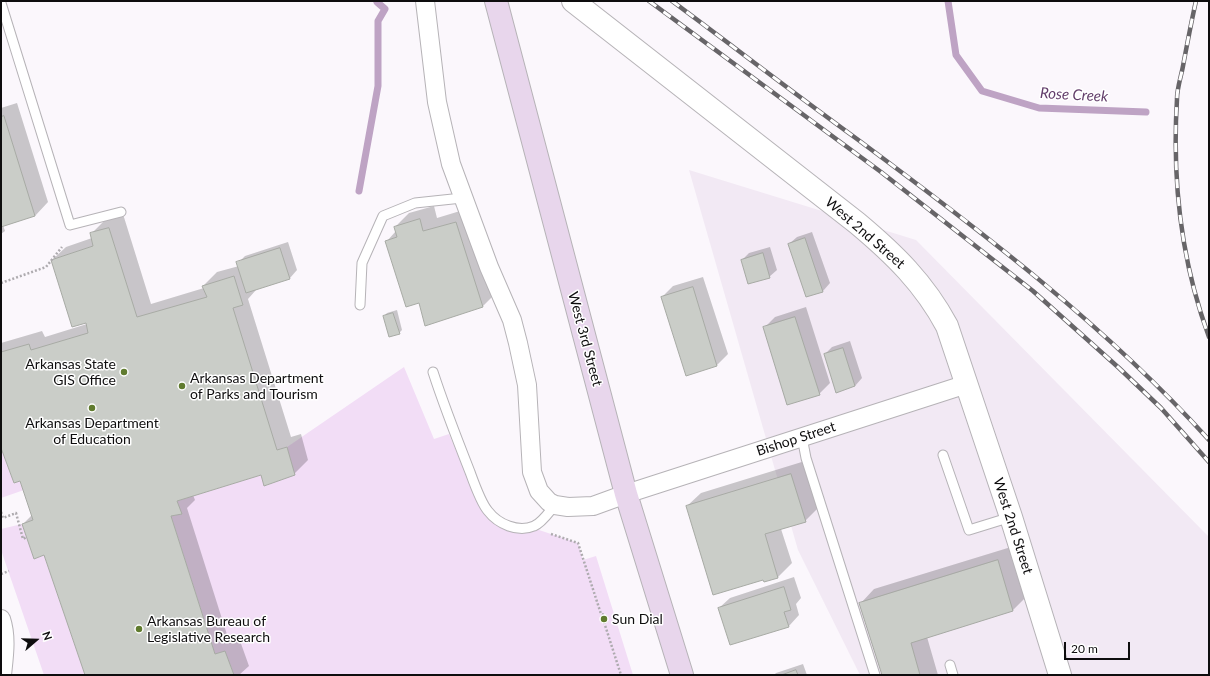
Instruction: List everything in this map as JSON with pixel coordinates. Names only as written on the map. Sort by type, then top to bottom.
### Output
[{"type":"main road","name":"West 3rd Street","points":[[496,1],[626,494],[682,675]]},
{"type":"street","points":[[425,1],[437,102],[450,164],[489,267],[512,320],[527,385],[532,472],[539,490],[549,502],[555,505]]},
{"type":"street","name":"West 2nd Street","points":[[573,1],[857,223],[887,248],[924,288],[947,326],[1011,517],[1060,675]]},
{"type":"street","name":"Bishop Street","points":[[555,505],[568,507],[593,506],[967,384]]},
{"type":"street","points":[[1,618],[5,650],[2,675]]},
{"type":"lane","points":[[1,3],[70,225],[121,212]]},
{"type":"lane","points":[[360,305],[362,263],[383,216],[415,203],[462,198]]},
{"type":"lane","points":[[432,372],[445,411],[477,489],[488,511],[504,524],[518,529],[534,526],[543,520],[555,505]]},
{"type":"lane","points":[[802,437],[806,458],[875,675]]},
{"type":"lane","points":[[943,455],[969,530],[1011,517]]},
{"type":"lane","points":[[950,665],[953,675]]},
{"type":"path","points":[[1,283],[46,267],[62,247]]},
{"type":"path","points":[[1,512],[3,518],[16,513],[23,539],[27,537]]},
{"type":"path","points":[[530,527],[578,543],[601,614],[605,615],[607,619],[604,622],[621,675]]},
{"type":"path","points":[[1,574],[9,571]]},
{"type":"shaded area","points":[[689,170],[916,240],[1209,537],[1209,675],[860,675],[798,550]]},
{"type":"shaded area","points":[[404,367],[434,439],[449,434],[467,477],[477,489],[488,511],[504,524],[530,527],[578,543],[583,560],[596,556],[633,675],[234,675],[225,652],[215,654],[171,516],[181,514],[177,501],[261,475],[265,486],[294,475],[287,447]]},
{"type":"shaded area","points":[[1,448],[14,483],[20,481],[24,490],[1,498]]},
{"type":"shaded area","points":[[22,524],[34,559],[44,555],[85,675],[44,675],[1,550],[1,529]]},
{"type":"building","points":[[4,116],[35,216],[1,227],[1,117]]},
{"type":"building","points":[[420,219],[423,231],[456,222],[483,307],[425,326],[419,303],[406,307],[385,241],[397,237],[394,227]]},
{"type":"building","points":[[109,228],[137,317],[207,297],[202,286],[234,276],[243,305],[233,308],[277,450],[287,447],[295,475],[264,486],[261,475],[177,501],[182,514],[171,516],[215,654],[225,651],[234,675],[85,675],[44,555],[34,559],[22,524],[33,520],[20,481],[14,483],[1,448],[1,352],[29,344],[31,350],[88,333],[86,323],[72,327],[51,260],[93,246],[90,233]]},
{"type":"building","points":[[805,238],[823,292],[806,297],[788,244]]},
{"type":"building","points":[[280,248],[290,279],[246,293],[236,262]]},
{"type":"building","points":[[763,253],[770,278],[748,284],[741,260]]},
{"type":"building","points":[[693,287],[717,366],[686,376],[661,297]]},
{"type":"building","points":[[393,313],[400,334],[389,337],[383,316]]},
{"type":"building","points":[[795,317],[820,395],[787,405],[763,327]]},
{"type":"building","points":[[843,348],[855,386],[836,393],[824,354]]},
{"type":"building","points":[[791,474],[806,522],[765,534],[778,578],[764,582],[763,580],[713,595],[686,506]]},
{"type":"building","points":[[998,560],[1013,611],[911,643],[920,675],[882,675],[859,603]]},
{"type":"building","points":[[784,587],[791,610],[784,612],[789,627],[730,645],[718,608]]},
{"type":"building","points":[[796,670],[798,675],[782,675]]},
{"type":"waterway","name":"Rose Creek","points":[[948,1],[956,55],[982,91],[1039,108],[1146,112]]},
{"type":"waterway","points":[[359,191],[378,86],[378,21],[385,9],[377,2]]},
{"type":"railway","points":[[649,1],[881,172],[1033,291],[1161,408],[1209,462]]},
{"type":"railway","points":[[672,1],[995,244],[1085,318],[1128,357],[1209,440]]},
{"type":"railway","points":[[1196,1],[1178,91],[1176,160],[1185,250],[1191,279],[1209,337]]},
{"type":"place","name":"Arkansas State GIS Office","points":[[124,372]]},
{"type":"place","name":"Arkansas Department of Parks and Tourism","points":[[182,386]]},
{"type":"place","name":"Arkansas Department of Education","points":[[92,408]]},
{"type":"place","name":"Sun Dial","points":[[604,619]]},
{"type":"place","name":"Arkansas Bureau of Legislative Research","points":[[139,629]]}]
